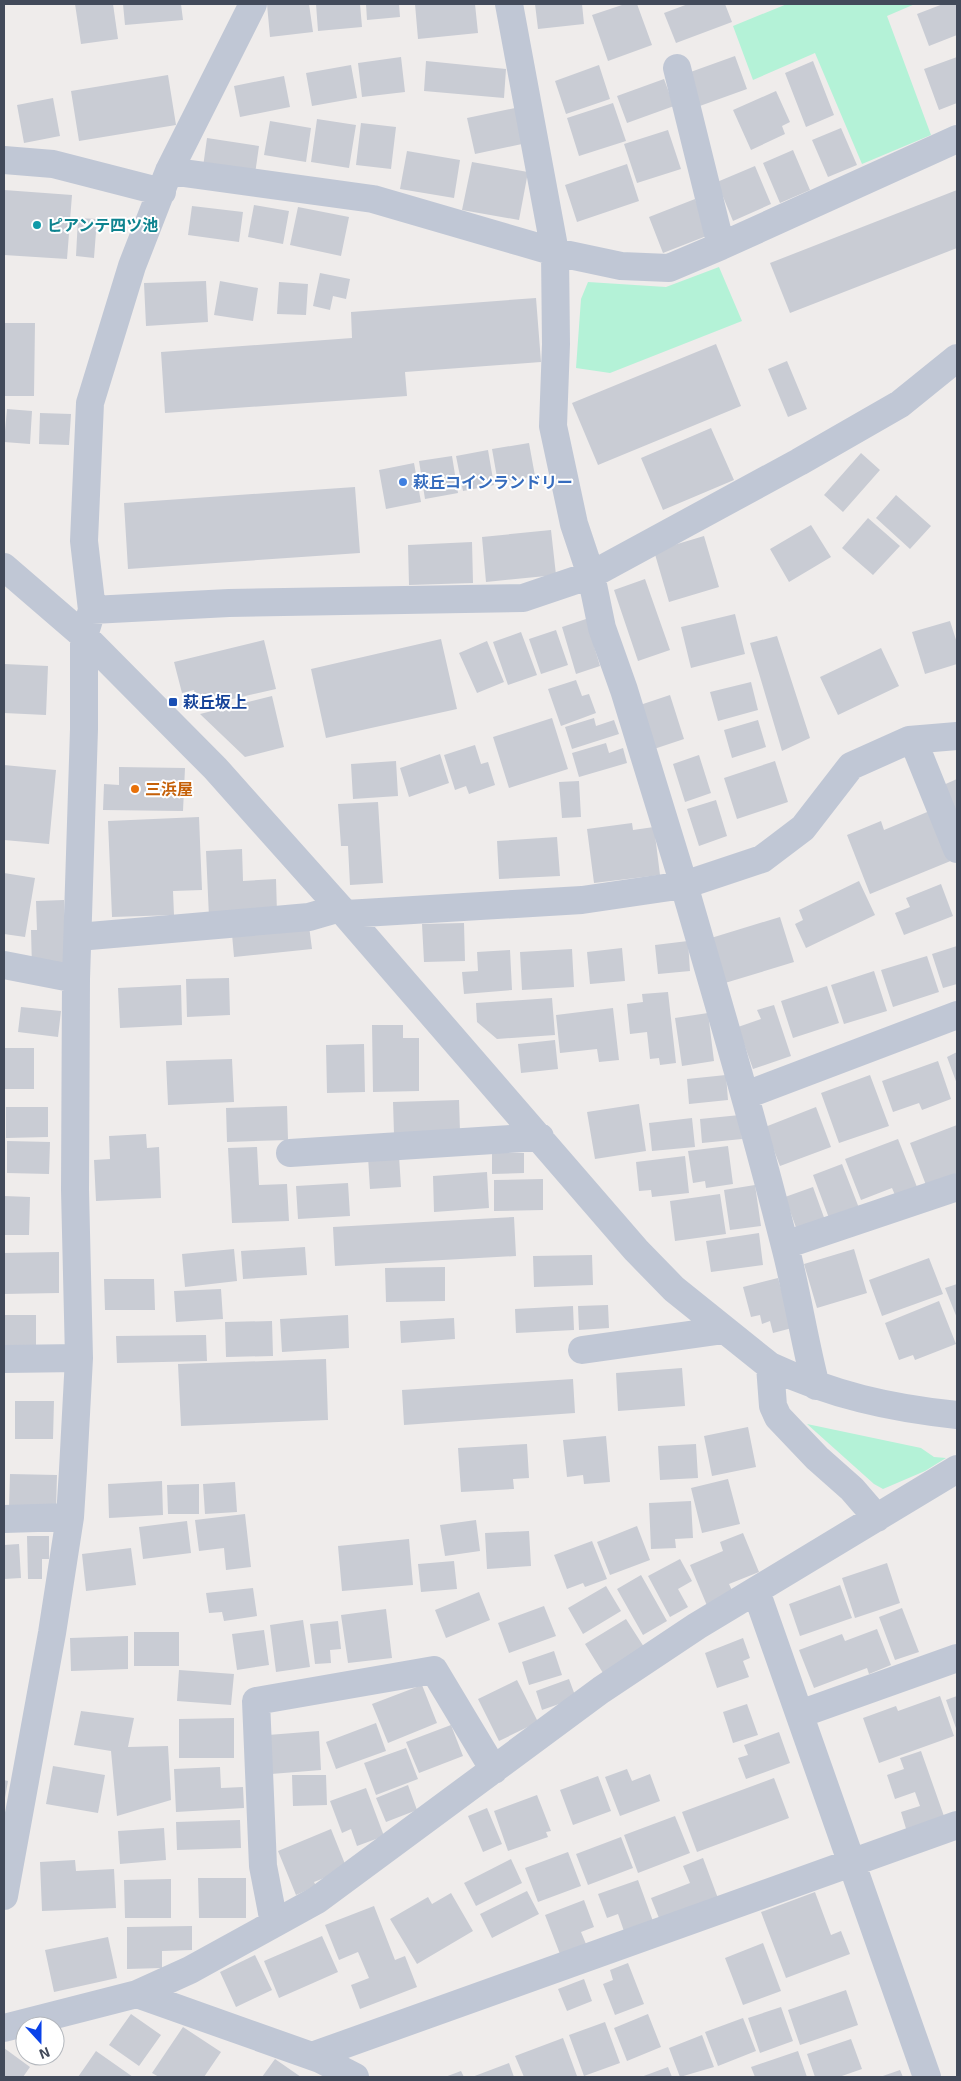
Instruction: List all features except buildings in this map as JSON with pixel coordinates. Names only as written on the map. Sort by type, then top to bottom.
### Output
[{"type":"street","points":[[4,1896],[52,1633],[70,1517],[79,1358],[75,1190],[76,980],[84,729],[84,636],[92,610],[84,541],[90,402],[132,266],[165,182],[253,4]]},
{"type":"street","points":[[509,4],[555,252],[556,344],[553,426],[574,524],[591,574],[602,628],[624,690],[746,1095],[785,1245],[816,1386]]},
{"type":"street","points":[[677,68],[721,246]]},
{"type":"street","points":[[4,160],[53,164],[165,182],[372,199],[555,252],[621,266],[669,268],[957,139]]},
{"type":"street","points":[[92,610],[229,603],[523,598],[591,574],[900,404],[957,358]]},
{"type":"street","points":[[4,567],[15,587],[84,636],[215,768],[343,911],[636,1250],[674,1289],[770,1366],[816,1386],[900,1409],[957,1415]]},
{"type":"street","points":[[78,937],[309,917],[343,911],[582,900],[684,885],[762,859],[804,828],[851,766],[913,740],[957,736]]},
{"type":"street","points":[[913,740],[957,850]]},
{"type":"street","points":[[4,965],[76,980]]},
{"type":"street","points":[[746,1095],[957,1015]]},
{"type":"street","points":[[290,1153],[540,1137]]},
{"type":"street","points":[[785,1245],[957,1187]]},
{"type":"street","points":[[582,1350],[724,1330]]},
{"type":"street","points":[[4,1359],[79,1358]]},
{"type":"street","points":[[770,1366],[773,1406],[778,1417],[817,1458],[852,1489],[877,1518]]},
{"type":"street","points":[[4,2028],[137,1994],[190,1970],[316,1900],[601,1690],[697,1626],[957,1469]]},
{"type":"street","points":[[4,1519],[70,1517]]},
{"type":"street","points":[[756,1591],[927,2077]]},
{"type":"street","points":[[800,1714],[957,1658]]},
{"type":"street","points":[[274,1923],[263,1866],[256,1702],[434,1670],[494,1770]]},
{"type":"street","points":[[312,2056],[852,1861],[957,1825]]},
{"type":"street","points":[[137,1994],[312,2056],[355,2077]]},
{"type":"green space","points":[[787,4],[915,4],[887,16],[931,135],[862,164],[815,53],[753,80],[733,26]]},
{"type":"green space","points":[[719,267],[742,321],[610,373],[576,368],[581,299],[588,282],[666,287]]},
{"type":"green space","points":[[807,1424],[921,1448],[934,1457],[946,1458],[925,1471],[883,1489],[874,1484]]},
{"type":"place","name":"ピアンテ四ツ池","points":[[37,225]]},
{"type":"place","name":"萩丘コインランドリー","points":[[403,482]]},
{"type":"place","name":"萩丘坂上","points":[[173,702]]},
{"type":"place","name":"三浜屋","points":[[135,789]]}]
